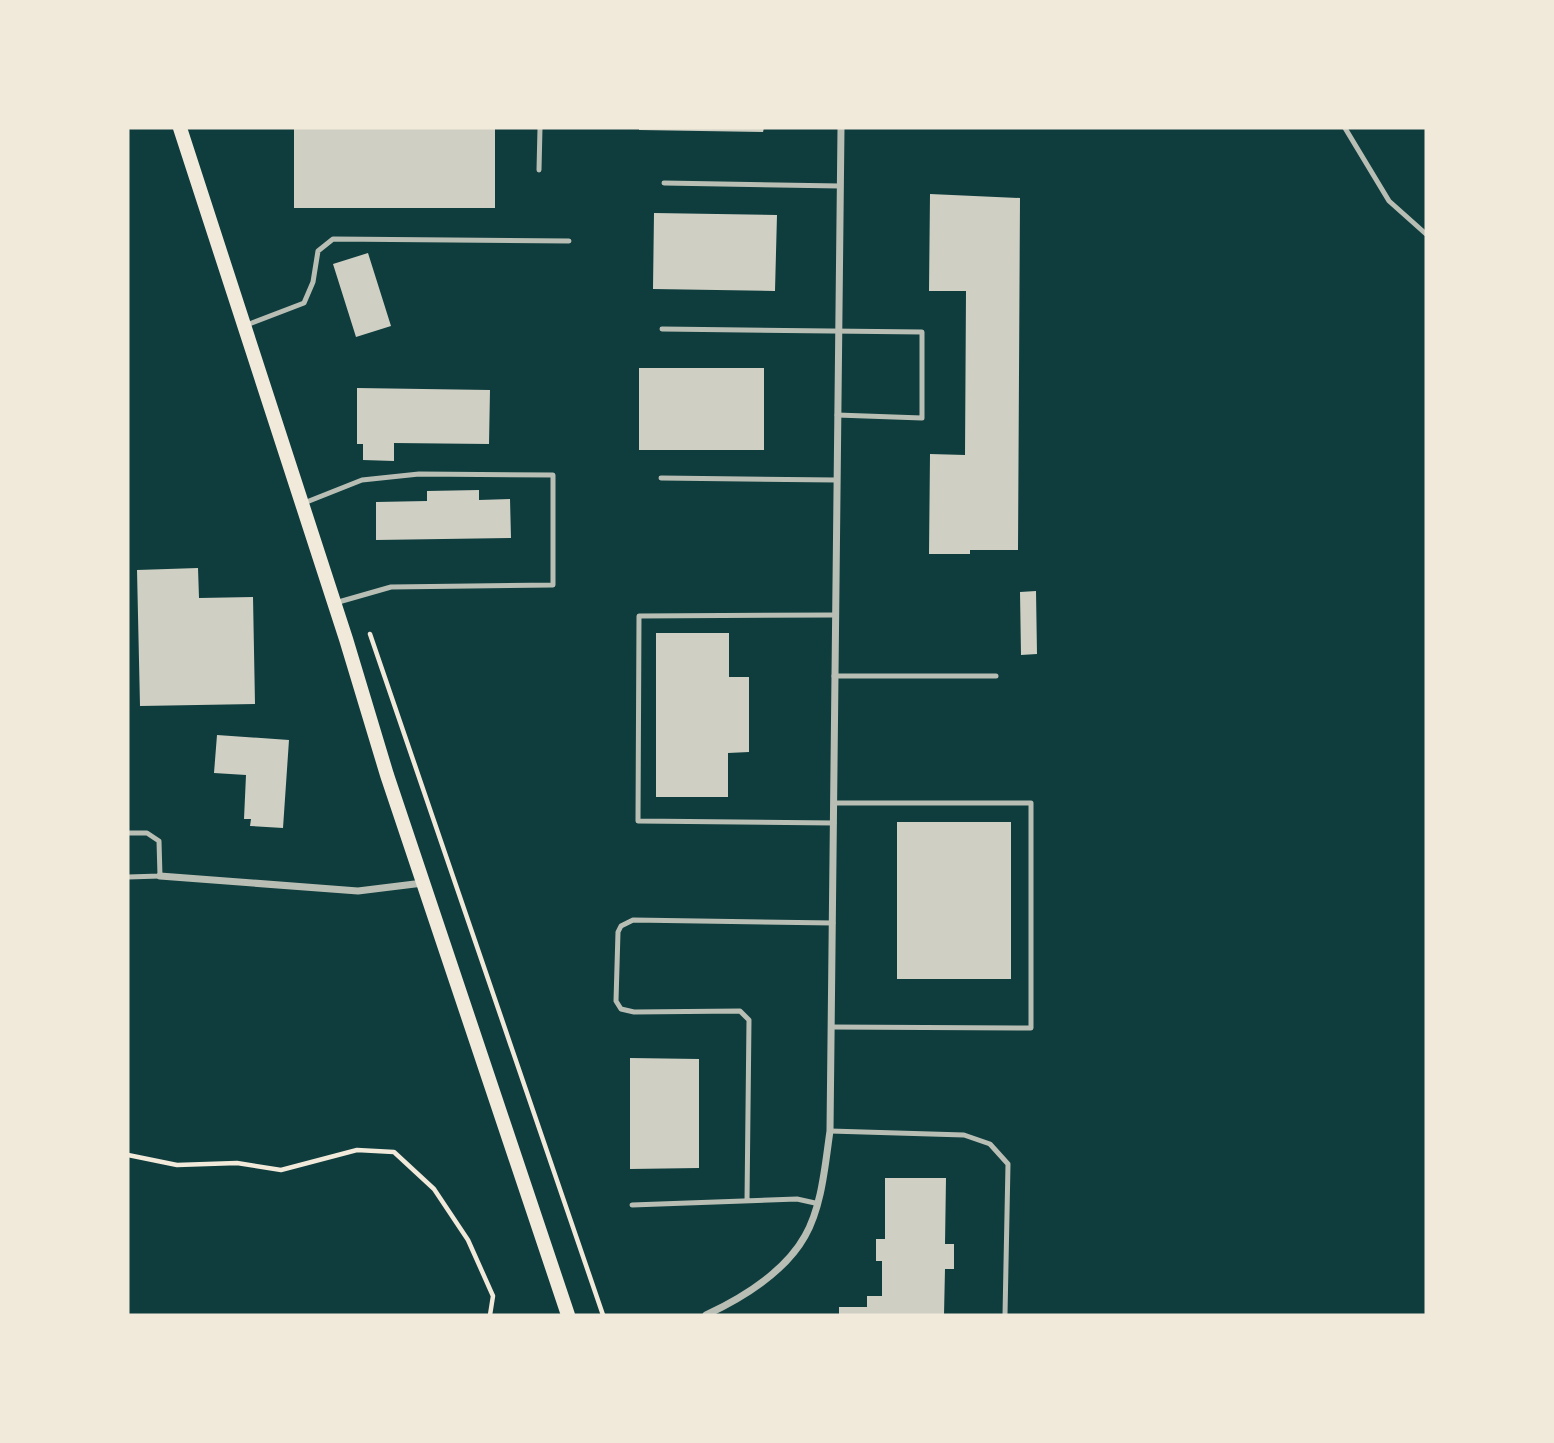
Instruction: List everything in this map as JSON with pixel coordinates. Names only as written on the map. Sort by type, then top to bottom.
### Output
[{"type":"main road","points":[[180,128],[424,883],[568,1315]]},
{"type":"street","points":[[706,1315],[736,1299],[771,1274],[806,1235],[824,1175],[830,1131],[841,128]]},
{"type":"street","points":[[160,876],[358,891],[424,883]]},
{"type":"lane","points":[[540,128],[540,170]]},
{"type":"lane","points":[[1345,128],[1389,201],[1426,234]]},
{"type":"lane","points":[[664,183],[840,186]]},
{"type":"lane","points":[[244,326],[303,303],[313,282],[318,251],[333,239],[569,241]]},
{"type":"lane","points":[[662,329],[922,332],[922,418],[837,415]]},
{"type":"lane","points":[[302,504],[362,480],[419,474],[553,475],[554,585],[391,586],[335,603]]},
{"type":"lane","points":[[661,478],[836,480]]},
{"type":"lane","points":[[834,823],[638,821],[639,616],[835,615]]},
{"type":"lane","points":[[834,676],[996,676]]},
{"type":"lane","points":[[831,1027],[1031,1028],[1031,803],[834,803]]},
{"type":"lane","points":[[128,833],[147,833],[159,841],[160,876],[128,877]]},
{"type":"lane","points":[[747,1201],[749,1020],[740,1012],[634,1012],[621,1009],[616,1001],[618,932],[621,926],[633,920],[833,923]]},
{"type":"lane","points":[[830,1131],[964,1135],[990,1144],[1008,1164],[1005,1315]]},
{"type":"lane","points":[[632,1205],[797,1199],[815,1203]]},
{"type":"path","points":[[368,628],[603,1315]]},
{"type":"path","points":[[128,1155],[177,1166],[237,1163],[281,1170],[357,1150],[394,1152],[434,1189],[468,1240],[494,1296],[490,1315]]},
{"type":"building","points":[[294,128],[495,128],[495,208],[294,208]]},
{"type":"building","points":[[639,128],[764,128],[763,132]]},
{"type":"building","points":[[930,194],[1020,198],[1018,550],[970,550],[970,554],[929,554],[930,454],[965,455],[966,291],[929,291]]},
{"type":"building","points":[[654,213],[777,215],[775,291],[653,289]]},
{"type":"building","points":[[368,253],[391,326],[356,337],[333,264]]},
{"type":"building","points":[[639,368],[764,368],[764,450],[639,450]]},
{"type":"building","points":[[357,388],[490,390],[489,444],[394,443],[394,461],[363,460],[363,444],[357,444]]},
{"type":"building","points":[[479,490],[479,500],[510,499],[511,538],[376,540],[376,502],[427,501],[427,491]]},
{"type":"building","points":[[198,568],[199,598],[253,597],[255,704],[140,706],[137,570]]},
{"type":"building","points":[[1036,591],[1037,654],[1021,655],[1020,592]]},
{"type":"building","points":[[656,633],[729,633],[729,677],[749,677],[749,752],[728,753],[728,797],[656,797]]},
{"type":"building","points":[[217,735],[289,740],[283,828],[250,826],[251,819],[244,819],[246,775],[214,773]]},
{"type":"building","points":[[897,822],[1011,822],[1011,979],[897,979]]},
{"type":"building","points":[[630,1058],[699,1059],[699,1168],[630,1169]]},
{"type":"building","points":[[885,1178],[946,1178],[945,1244],[954,1244],[954,1269],[945,1269],[944,1315],[839,1315],[839,1307],[867,1307],[867,1296],[882,1296],[882,1261],[876,1261],[876,1239],[885,1239]]}]
